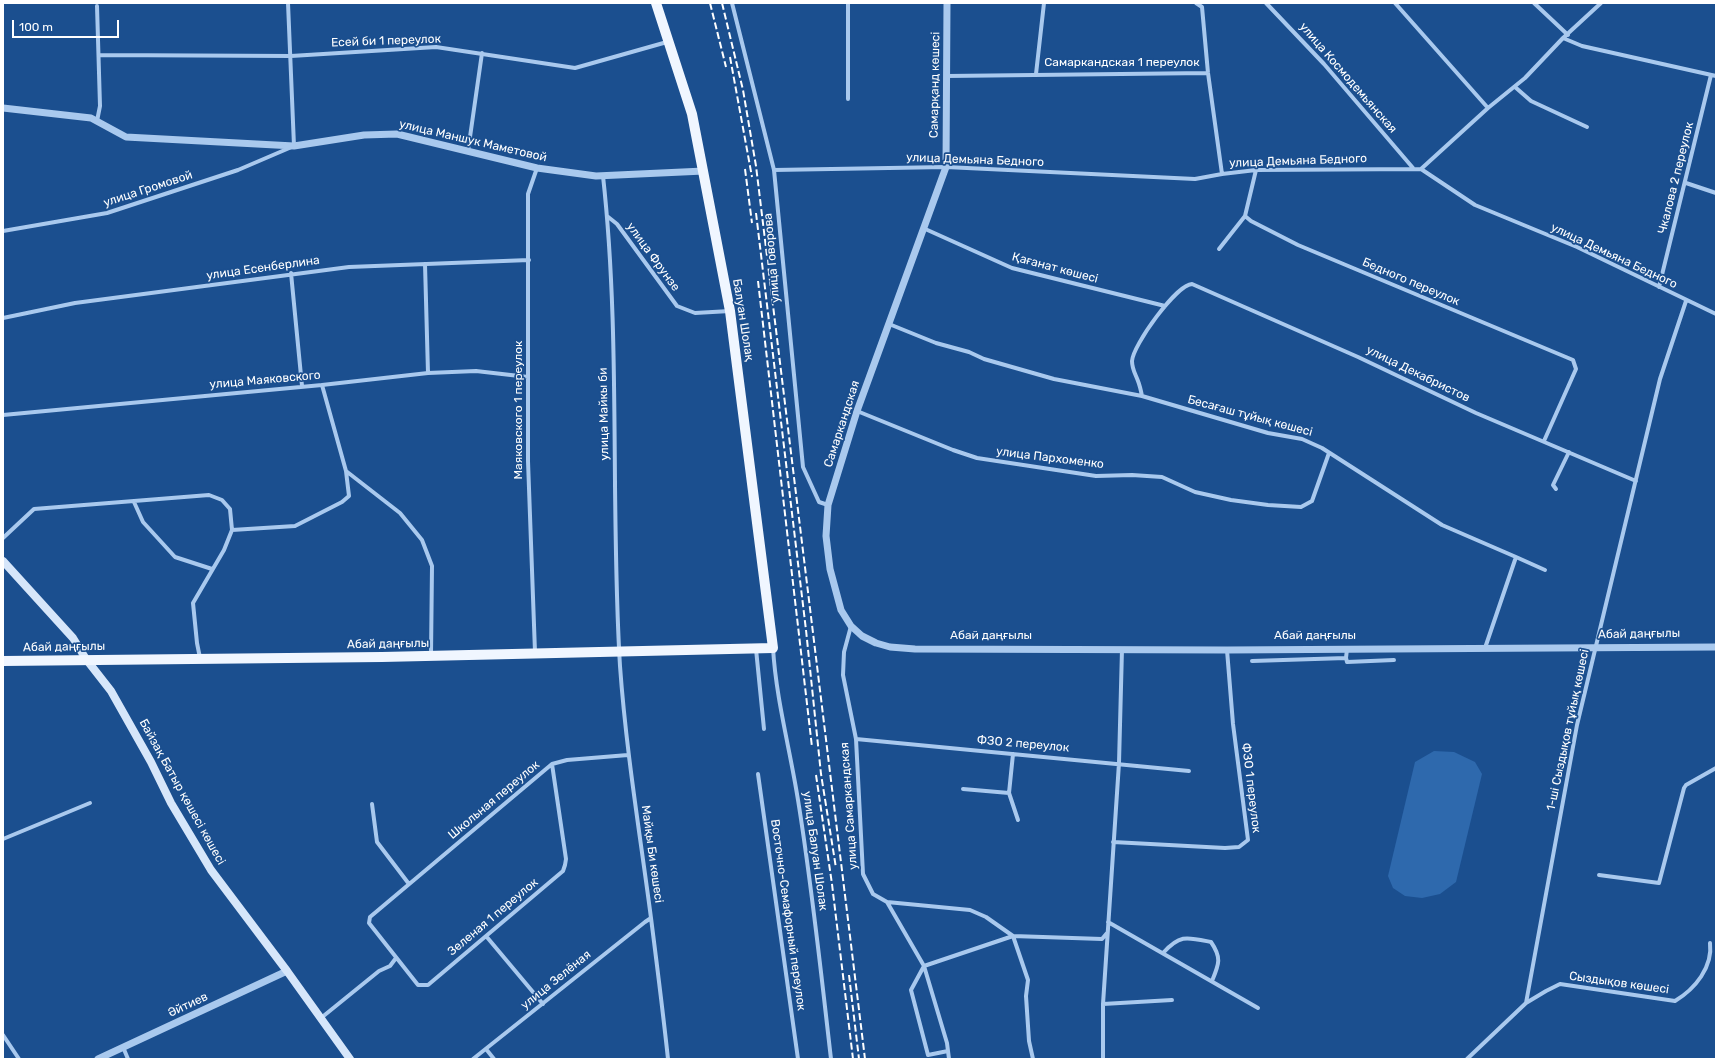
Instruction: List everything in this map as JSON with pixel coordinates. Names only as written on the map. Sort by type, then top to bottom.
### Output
[{"type":"main road","name":"Балуан Шолақ","points":[[656,3],[692,114],[730,311],[773,648]]},
{"type":"main road","name":"Байзақ Батыр қөшесі көшесі","points":[[3,561],[73,638],[86,659],[111,691],[211,870],[288,971],[350,1059]]},
{"type":"main road","name":"Абай даңғылы","points":[[3,661],[430,656],[773,648]]},
{"type":"street","points":[[288,3],[294,146]]},
{"type":"street","name":"улица Говорова","points":[[732,3],[774,170],[804,467],[819,502],[828,505]]},
{"type":"street","points":[[848,3],[848,99]]},
{"type":"street","name":"Самарқанд көшесі","points":[[946,167],[947,3]]},
{"type":"street","name":"Самаркандская 1 переулок","points":[[1036,74],[1044,3]]},
{"type":"street","name":"Самаркандская 1 переулок","points":[[1196,3],[1202,7],[1208,73],[1222,174]]},
{"type":"street","name":"улица Космодемьянская","points":[[1266,3],[1324,64],[1413,168]]},
{"type":"street","points":[[1395,3],[1488,108]]},
{"type":"street","points":[[1534,3],[1568,35]]},
{"type":"street","points":[[1421,169],[1488,108],[1525,78],[1563,38],[1601,3]]},
{"type":"street","points":[[96,122],[100,106],[97,6]]},
{"type":"street","points":[[1563,38],[1582,46],[1714,75]]},
{"type":"street","name":"Есей би 1 переулок","points":[[99,55],[291,56],[436,47],[575,68],[669,41]]},
{"type":"street","points":[[468,152],[482,53]]},
{"type":"street","name":"Самаркандская 1 переулок","points":[[947,76],[1208,73]]},
{"type":"street","name":"Чкалова 2 переулок","points":[[1659,287],[1714,75]]},
{"type":"street","points":[[1515,87],[1531,101],[1587,127]]},
{"type":"street","name":"улица Маншук Маметовой","points":[[3,108],[90,118],[126,137],[294,146],[364,135],[397,134],[537,168],[596,176],[704,171]]},
{"type":"street","name":"улица Громовой","points":[[3,231],[107,213],[238,170],[294,146]]},
{"type":"street","name":"улица Демьяна Бедного","points":[[774,170],[946,167],[1195,179],[1256,170],[1421,169],[1475,205],[1576,247],[1686,301],[1716,314]]},
{"type":"street","name":"Самаркандская","points":[[915,649],[890,647],[876,643],[862,636],[851,626],[842,610],[830,569],[826,536],[828,505],[857,411],[946,167]]},
{"type":"street","name":"Маяковского 1 переулок","points":[[535,653],[528,461],[528,194],[537,168]]},
{"type":"street","points":[[1219,249],[1246,216],[1256,170]]},
{"type":"street","name":"улица Майкы би","points":[[603,176],[607,216],[614,396],[620,652]]},
{"type":"street","points":[[1686,183],[1716,193]]},
{"type":"street","name":"улица Фрунзе","points":[[607,216],[617,224],[677,306],[695,313],[730,311]]},
{"type":"street","name":"Бедного переулок","points":[[1246,216],[1251,221],[1298,245],[1573,360],[1576,369],[1544,441]]},
{"type":"street","name":"Қағанат көшесі","points":[[923,228],[1012,268],[1165,306]]},
{"type":"street","name":"улица Есенберлина","points":[[3,318],[75,303],[291,273],[349,267],[529,260]]},
{"type":"street","points":[[425,264],[428,373]]},
{"type":"street","points":[[291,273],[302,386]]},
{"type":"street","name":"улица Декабристов","points":[[1165,306],[1184,287],[1192,284],[1358,357],[1476,413],[1636,481]]},
{"type":"street","name":"1-ші Сыздықов тұйық көшесі","points":[[1526,1003],[1577,725],[1660,380],[1686,301]]},
{"type":"street","points":[[1142,396],[1139,382],[1132,370],[1132,359],[1137,345],[1145,332],[1165,306]]},
{"type":"street","name":"Бесағаш тұйық көшесі","points":[[889,324],[936,343],[969,352],[984,359],[1054,379],[1142,396],[1268,433],[1302,439],[1329,453],[1442,525],[1545,570]]},
{"type":"street","name":"улица Маяковского","points":[[3,415],[322,385],[428,373],[476,371],[528,377]]},
{"type":"street","points":[[232,530],[295,526],[342,502],[349,496],[346,471],[322,385]]},
{"type":"street","name":"улица Пархоменко","points":[[857,411],[953,450],[977,458],[1096,476],[1132,475],[1162,477],[1195,492],[1231,500],[1268,505],[1301,507],[1312,501],[1329,453]]},
{"type":"street","points":[[1556,488],[1553,484],[1569,452]]},
{"type":"street","points":[[346,471],[400,513],[422,540],[432,566],[430,656]]},
{"type":"street","points":[[3,538],[34,509],[209,495],[222,500],[230,509],[232,530],[224,550],[193,603],[197,644],[200,658]]},
{"type":"street","points":[[134,502],[143,522],[175,557],[212,569]]},
{"type":"street","points":[[1485,648],[1516,557]]},
{"type":"street","name":"улица Самаркандская","points":[[851,626],[844,652],[843,675],[856,739],[863,874],[873,894],[887,902],[924,966],[947,1043],[949,1059]]},
{"type":"street","name":"Абай даңғылы","points":[[915,649],[1227,650],[1716,647]]},
{"type":"street","name":"улица Балуан Шолак","points":[[773,648],[774,675],[798,796],[808,862],[831,1059]]},
{"type":"street","points":[[756,649],[764,729]]},
{"type":"street","points":[[1103,1059],[1103,1004],[1119,763],[1122,649]]},
{"type":"street","points":[[1347,649],[1347,662],[1394,660]]},
{"type":"street","name":"ФЗО 1 переулок","points":[[1113,842],[1225,848],[1239,847],[1248,840],[1233,724],[1227,650]]},
{"type":"street","name":"Майқы Би көшесі","points":[[620,652],[628,755],[651,918],[668,1059]]},
{"type":"street","points":[[1252,661],[1346,658]]},
{"type":"street","name":"ФЗО 2 переулок","points":[[856,739],[1119,763],[1189,771]]},
{"type":"street","points":[[1013,754],[1008,793],[1018,820]]},
{"type":"street","name":"Школьная переулок","points":[[370,917],[552,764],[566,760],[628,755]]},
{"type":"street","name":"Зеленая 1 переулок","points":[[370,917],[369,923],[418,985],[425,986],[486,936],[562,871],[565,866],[552,764]]},
{"type":"street","points":[[1599,875],[1659,883],[1684,788],[1686,785],[1716,768]]},
{"type":"street","name":"Восточно-Семафорный переулок","points":[[758,774],[798,1059]]},
{"type":"street","points":[[963,789],[1008,793]]},
{"type":"street","points":[[3,839],[90,803]]},
{"type":"street","points":[[372,804],[377,842],[409,884]]},
{"type":"street","points":[[887,902],[970,910],[986,917],[1013,936],[1028,980],[1026,996],[1029,1040],[1033,1059]]},
{"type":"street","name":"улица Зелёная","points":[[473,1059],[651,918]]},
{"type":"street","points":[[1108,922],[1258,1008]]},
{"type":"street","points":[[948,1052],[928,1055],[911,990],[924,966],[1013,936],[1102,939],[1107,933]]},
{"type":"street","points":[[486,936],[543,1004]]},
{"type":"street","points":[[1163,954],[1173,942],[1181,938],[1211,942],[1218,952],[1218,968],[1212,981]]},
{"type":"street","name":"Сыздықов көшесі","points":[[1467,1059],[1526,1003],[1560,984],[1675,1001],[1682,997],[1701,978],[1711,954],[1710,943]]},
{"type":"street","points":[[321,1018],[379,971],[390,966],[396,958]]},
{"type":"street","name":"Әйтиев","points":[[98,1059],[288,971]]},
{"type":"street","points":[[1103,1004],[1172,1000]]},
{"type":"street","points":[[3,1035],[19,1059]]},
{"type":"street","points":[[122,1047],[128,1059]]},
{"type":"street","points":[[486,1049],[494,1059]]},
{"type":"shaded area","points":[[1434,751],[1454,752],[1475,762],[1482,774],[1456,882],[1440,894],[1422,898],[1405,896],[1393,888],[1388,876],[1415,762]]},
{"type":"railway","points":[[710,3],[726,67]]},
{"type":"railway","points":[[722,3],[743,90],[756,166],[865,1059]]},
{"type":"railway","points":[[730,57],[752,177]]},
{"type":"railway","points":[[745,169],[752,223]]},
{"type":"railway","points":[[756,213],[806,630],[821,774],[836,868]]},
{"type":"railway","points":[[758,281],[812,747]]},
{"type":"railway","points":[[816,775],[832,884],[853,1059]]},
{"type":"railway","points":[[849,975],[859,1059]]}]
